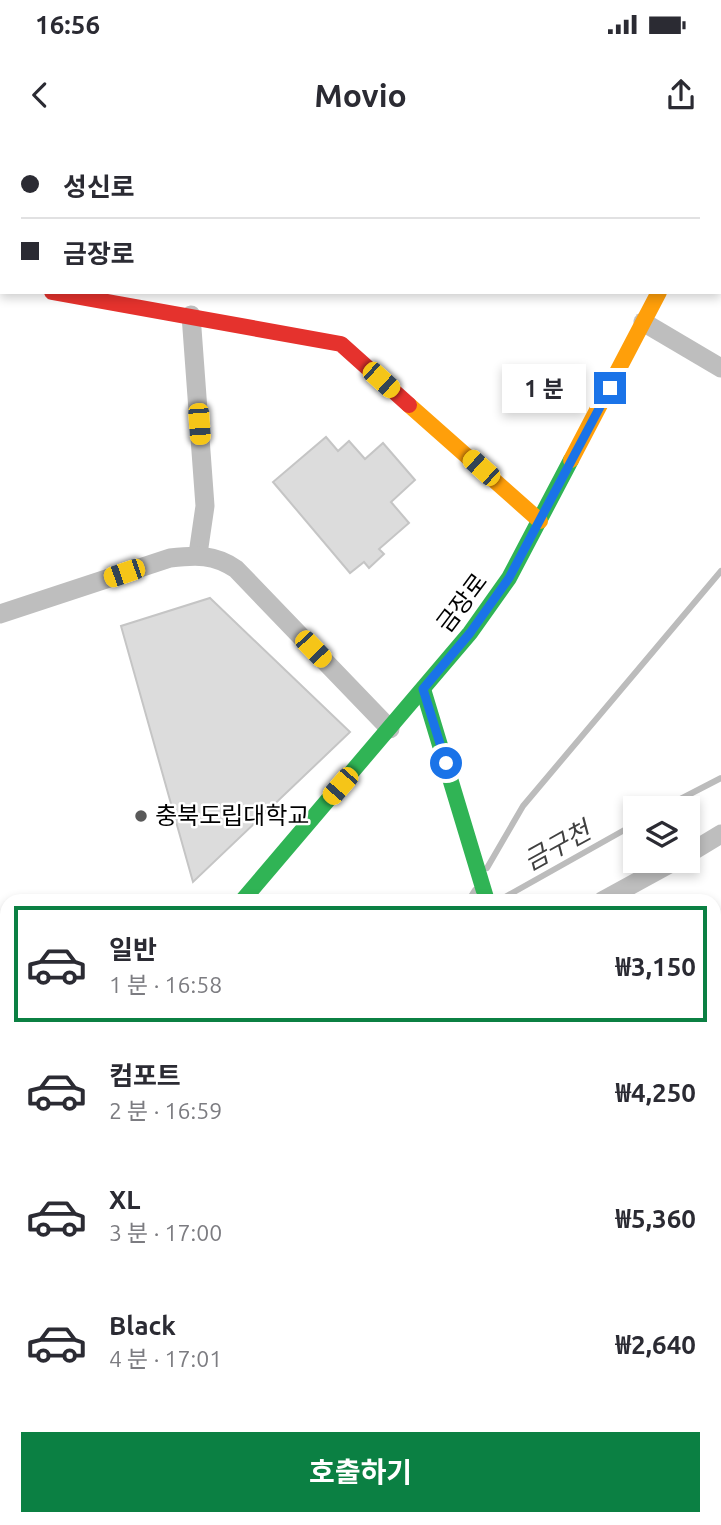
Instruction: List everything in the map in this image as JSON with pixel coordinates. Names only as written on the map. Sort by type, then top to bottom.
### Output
[{"type":"street","points":[[64,294],[341,344],[540,521]]},
{"type":"street","name":"금장로","points":[[248,894],[470,633],[509,578],[658,294]]},
{"type":"street","points":[[191,315],[205,506],[198,554]]},
{"type":"street","points":[[643,322],[721,368]]},
{"type":"street","points":[[0,614],[170,558],[198,554],[221,558],[236,569],[390,729]]},
{"type":"street","points":[[423,689],[485,894]]},
{"type":"street","points":[[700,847],[721,834]]},
{"type":"street","points":[[615,894],[653,873]]},
{"type":"building","points":[[326,437],[338,451],[349,441],[365,459],[383,443],[415,480],[391,502],[409,523],[379,549],[384,554],[369,568],[364,562],[350,573],[273,482]]},
{"type":"building","points":[[210,598],[350,732],[193,882],[121,626]]},
{"type":"waterway","points":[[487,868],[523,806],[721,571]]},
{"type":"waterway","name":"금구천","points":[[686,796],[721,778]]},
{"type":"waterway","name":"금구천","points":[[510,894],[623,831]]},
{"type":"waterway","points":[[472,894],[475,890]]},
{"type":"traffic: fast","points":[[248,894],[470,633],[509,578],[571,460]]},
{"type":"traffic: fast","points":[[423,689],[485,894]]},
{"type":"traffic: slow","points":[[571,460],[658,294]]},
{"type":"traffic: slow","points":[[409,405],[540,521]]},
{"type":"traffic: jam","points":[[63,294],[341,344],[409,405]]},
{"type":"place","name":"충북도립대학교","points":[[141,816]]},
{"type":"route","points":[[446,763],[423,689],[470,633],[509,578],[610,388]]}]
